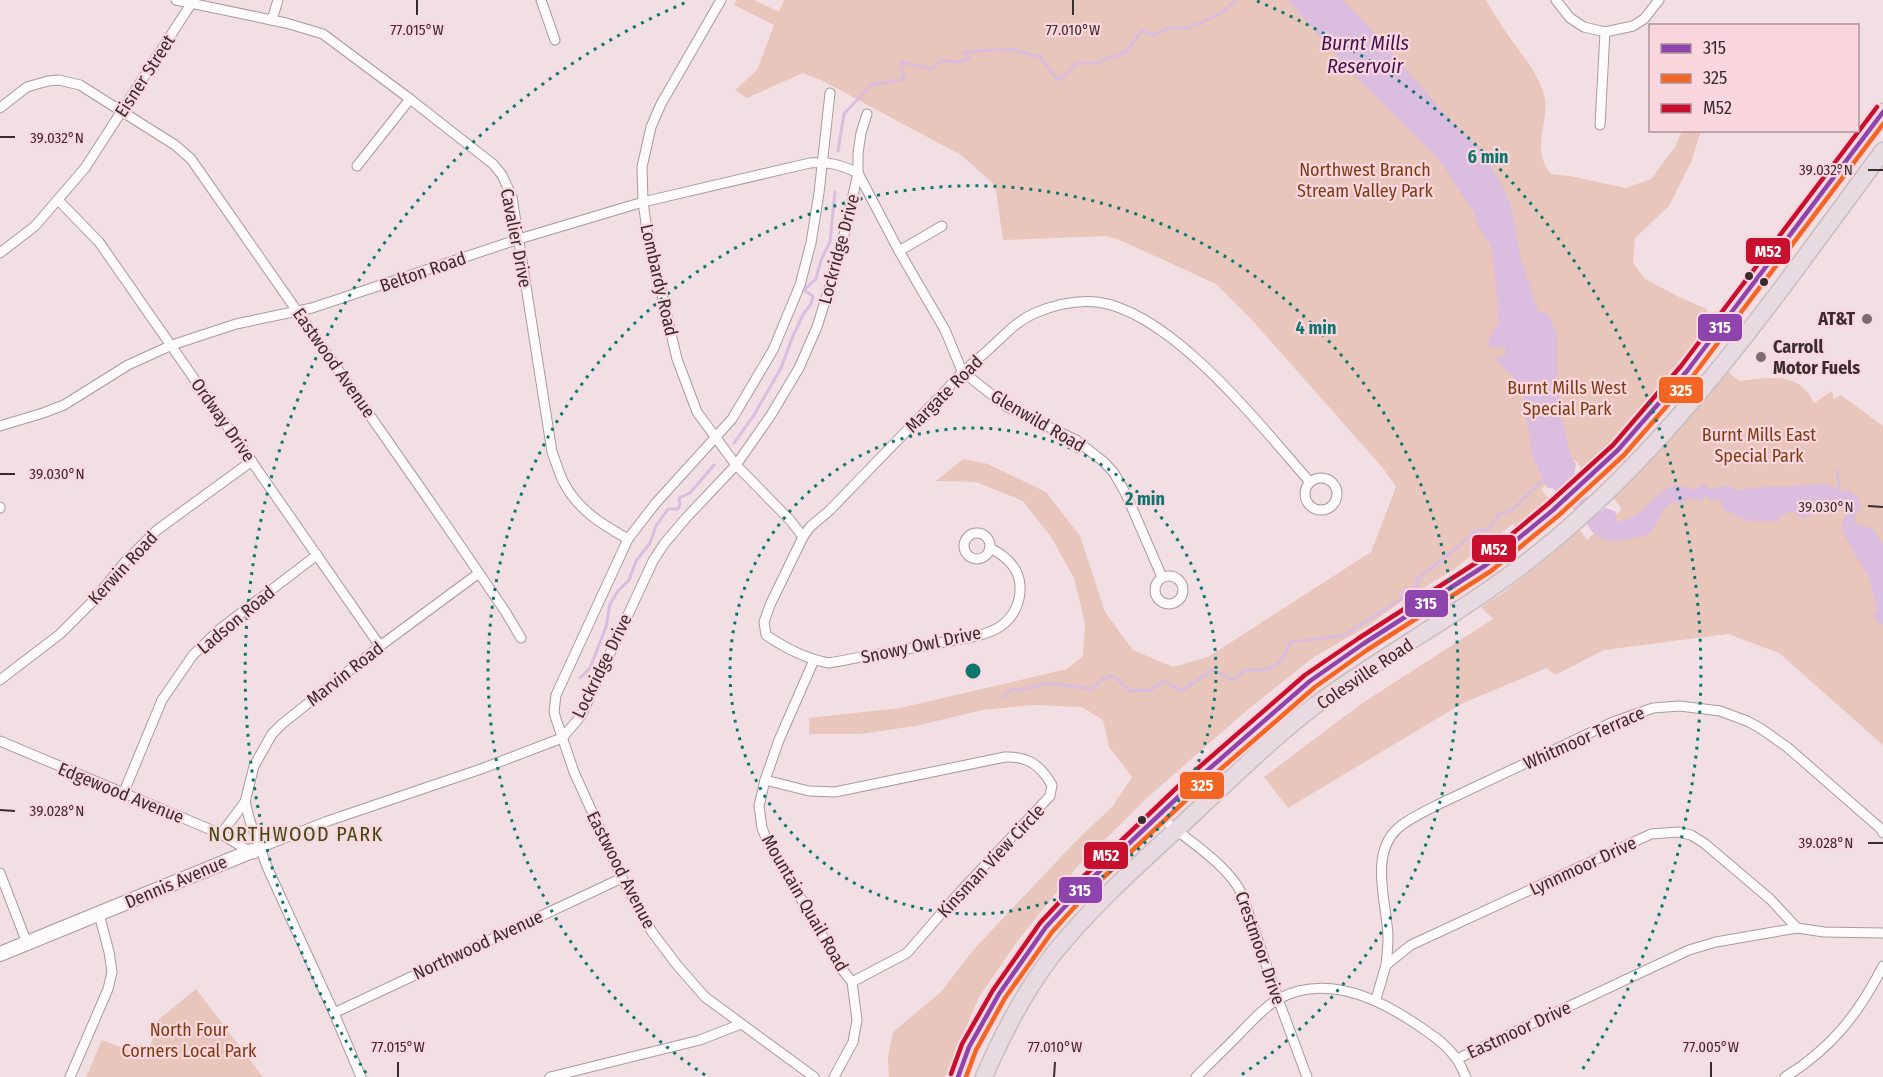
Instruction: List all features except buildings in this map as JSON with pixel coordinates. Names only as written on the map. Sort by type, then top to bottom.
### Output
[{"type":"highway","name":"Colesville Road","points":[[957,1077],[969,1047],[999,994],[1046,927],[1085,885],[1158,815],[1310,681],[1486,565],[1585,481],[1639,427],[1687,371],[1883,112]]},
{"type":"highway","name":"Colesville Road","points":[[984,1077],[1018,1007],[1052,957],[1088,914],[1175,831],[1279,735],[1335,691],[1457,612],[1553,541],[1599,500],[1664,435],[1793,273],[1883,151]]},
{"type":"street","name":"Cavalier Drive","points":[[176,0],[272,20],[323,34],[493,164],[502,175],[512,197],[552,452],[565,485],[580,506],[591,516],[628,538]]},
{"type":"street","points":[[272,20],[278,0]]},
{"type":"street","points":[[541,0],[555,40]]},
{"type":"street","name":"Lombardy Road","points":[[721,0],[662,104],[651,128],[643,159],[643,202],[647,230],[677,359],[697,412],[736,465],[790,520],[803,537]]},
{"type":"street","points":[[1556,0],[1570,18],[1584,27],[1605,32],[1633,26],[1644,19],[1659,0]]},
{"type":"street","name":"Eisner Street","points":[[0,253],[35,226],[84,168],[192,3]]},
{"type":"street","points":[[1600,125],[1605,32]]},
{"type":"street","name":"Eastwood Avenue","points":[[0,108],[27,87],[59,80],[80,85],[175,145],[191,159],[480,573],[521,638]]},
{"type":"street","name":"Lockridge Drive","points":[[562,738],[554,712],[556,695],[628,538],[655,504],[732,419],[773,350],[788,315],[800,285],[811,243],[830,93]]},
{"type":"street","points":[[357,166],[410,99]]},
{"type":"street","name":"Lockridge Drive","points":[[562,738],[582,716],[658,553],[686,518],[736,465],[771,415],[799,368],[817,327],[840,253],[858,173],[858,153],[867,114]]},
{"type":"street","name":"Belton Road","points":[[0,426],[64,405],[128,365],[172,345],[236,324],[297,311],[370,290],[519,239],[643,202],[810,163],[823,162],[842,165],[858,173]]},
{"type":"street","name":"Glenwild Road","points":[[858,173],[899,251],[945,330],[962,371],[1007,407],[1076,440],[1104,462],[1114,473],[1126,494],[1162,577]]},
{"type":"street","name":"Ordway Drive","points":[[58,200],[99,242],[380,646]]},
{"type":"street","points":[[899,251],[942,226]]},
{"type":"street","name":"Margate Road","points":[[814,660],[766,635],[764,622],[803,537],[810,527],[830,510],[962,371],[981,357],[1018,322],[1034,313],[1056,306],[1099,302],[1124,309],[1137,316],[1182,345],[1230,392],[1310,482]]},
{"type":"street","name":"Kerwin Road","points":[[0,680],[60,634],[157,530],[252,461]]},
{"type":"street","name":"Snowy Owl Drive","points":[[814,660],[830,663],[974,636],[999,627],[1016,609],[1021,588],[1019,577],[1005,555],[990,548]]},
{"type":"street","name":"Ladson Road","points":[[123,794],[162,700],[193,655],[220,629],[317,555]]},
{"type":"street","name":"Marvin Road","points":[[221,834],[245,802],[254,766],[272,734],[380,646],[480,573]]},
{"type":"street","name":"Mountain Quail Road","points":[[814,660],[779,740],[759,806],[766,838],[841,968],[852,982],[857,1020],[853,1042],[834,1077]]},
{"type":"street","name":"Whitmoor Terrace","points":[[1386,965],[1388,938],[1381,867],[1389,840],[1397,830],[1437,805],[1613,722],[1653,708],[1680,705],[1720,711],[1747,721],[1787,747],[1883,833]]},
{"type":"street","name":"Eastwood Avenue","points":[[562,738],[574,772],[622,878],[652,932],[676,965],[705,997],[814,1077]]},
{"type":"street","name":"Dennis Avenue","points":[[0,954],[325,822],[481,769],[562,738]]},
{"type":"street","name":"Edgewood Avenue","points":[[0,741],[256,849],[268,869],[361,1077]]},
{"type":"street","name":"Kinsman View Circle","points":[[765,780],[809,791],[835,792],[1005,757],[1017,757],[1030,760],[1052,785],[1050,796],[959,893],[907,953],[852,982]]},
{"type":"street","points":[[245,802],[256,849]]},
{"type":"street","name":"Crestmoor Drive","points":[[1158,815],[1226,871],[1236,882],[1307,1077]]},
{"type":"street","name":"Lynnmoor Drive","points":[[1386,965],[1411,945],[1651,834],[1678,832],[1704,843],[1770,899],[1797,928]]},
{"type":"street","points":[[0,873],[27,943]]},
{"type":"street","name":"Northwood Avenue","points":[[334,1013],[622,878]]},
{"type":"street","points":[[70,1077],[108,989],[112,972],[99,914]]},
{"type":"street","name":"Eastmoor Drive","points":[[1196,1077],[1278,999],[1300,990],[1329,988],[1376,999],[1433,1035],[1457,1059],[1689,950],[1716,942],[1797,928],[1824,932],[1883,933]]},
{"type":"street","points":[[1376,999],[1386,965]]},
{"type":"street","points":[[1785,1077],[1808,1063],[1849,1022],[1868,996],[1883,966]]},
{"type":"street","points":[[550,1077],[700,1040],[741,1024]]},
{"type":"street","points":[[1457,1059],[1466,1077]]},
{"type":"green space","name":"Northwest Branch Stream Valley Park","points":[[736,0],[754,0],[779,12],[784,0],[1486,0],[1530,66],[1543,90],[1545,109],[1541,147],[1545,165],[1551,174],[1626,188],[1651,179],[1675,147],[1682,132],[1701,132],[1691,162],[1669,206],[1635,238],[1633,263],[1645,279],[1717,316],[1686,357],[1636,415],[1583,470],[1575,460],[1541,489],[1549,499],[1516,528],[1513,524],[1453,570],[1402,601],[1368,626],[1314,657],[1252,706],[1148,797],[1077,867],[1019,939],[979,997],[945,1077],[889,1077],[888,1057],[893,1032],[941,992],[975,948],[1075,842],[1112,807],[1132,777],[1109,747],[1103,720],[1082,707],[1034,705],[983,710],[915,726],[860,734],[809,734],[809,718],[900,708],[1067,669],[1083,656],[1085,623],[1074,578],[1051,537],[1023,501],[976,482],[936,481],[963,459],[988,464],[1046,492],[1080,536],[1105,612],[1133,650],[1173,667],[1208,657],[1371,552],[1396,487],[1383,468],[1251,319],[1216,284],[1107,236],[1003,240],[995,185],[961,155],[821,80],[803,73],[747,98],[735,90],[757,70],[774,25],[734,5]]},
{"type":"green space","name":"Burnt Mills East Special Park","points":[[1725,369],[1739,381],[1782,378],[1791,381],[1800,385],[1814,403],[1832,391],[1834,399],[1841,395],[1883,426],[1883,745],[1779,653],[1728,634],[1604,650],[1555,675],[1547,668],[1463,703],[1288,808],[1264,777],[1361,704],[1493,619],[1481,607],[1555,552],[1552,549],[1578,527],[1587,540],[1622,509],[1612,497]]},
{"type":"green space","name":"North Four Corners Local Park","points":[[196,989],[263,1077],[86,1077],[102,1040],[147,1057],[158,1020]]},
{"type":"water","name":"Burnt Mills Reservoir","points":[[1288,0],[1343,0],[1445,114],[1482,151],[1503,187],[1512,209],[1521,258],[1538,311],[1548,314],[1557,334],[1557,388],[1571,457],[1576,464],[1574,475],[1560,489],[1547,488],[1532,454],[1521,385],[1495,359],[1506,354],[1505,347],[1493,348],[1487,344],[1498,323],[1497,296],[1491,246],[1478,226],[1474,213],[1439,159],[1345,65]]},
{"type":"water","points":[[1704,484],[1711,489],[1726,485],[1738,491],[1746,488],[1825,484],[1838,491],[1850,491],[1858,498],[1861,506],[1855,516],[1856,524],[1872,528],[1883,542],[1883,625],[1877,623],[1873,614],[1877,610],[1870,580],[1844,535],[1842,524],[1847,509],[1839,504],[1825,500],[1811,515],[1801,519],[1793,511],[1781,516],[1778,521],[1747,521],[1723,509],[1721,500],[1711,500],[1705,496],[1701,501],[1689,498],[1682,503],[1669,503],[1649,534],[1615,541],[1599,537],[1587,524],[1605,508],[1615,511],[1618,523],[1636,515],[1668,488],[1683,486],[1693,490]]},
{"type":"waterway","points":[[838,151],[844,114],[871,85],[904,79],[901,62],[932,69],[941,60],[957,62],[970,59],[964,52],[1011,49],[1041,57],[1052,74],[1060,80],[1077,63],[1096,63],[1126,52],[1142,31],[1153,35],[1170,28],[1189,28],[1221,13],[1236,0]]},
{"type":"waterway","points":[[734,443],[754,415],[781,368],[793,336],[811,304],[813,296],[804,290],[816,279],[821,260],[830,242],[835,192]]},
{"type":"waterway","points":[[1554,464],[1556,479],[1598,521]]},
{"type":"waterway","points":[[580,678],[590,668],[606,627],[610,604],[629,580],[636,561],[650,543],[656,526],[668,509],[678,509],[679,498],[690,493],[714,465]]},
{"type":"waterway","points":[[1837,470],[1840,495]]},
{"type":"waterway","points":[[1003,697],[1012,689],[1021,690],[1049,683],[1092,689],[1102,679],[1111,676],[1130,691],[1151,690],[1164,681],[1182,691],[1212,670],[1234,680],[1245,670],[1268,669],[1283,658],[1290,642],[1343,636],[1401,599],[1403,591],[1419,587],[1416,580],[1475,531],[1489,529],[1499,514],[1512,510],[1544,479]]},
{"type":"transit line","name":"M52","points":[[1859,131],[1877,107]]},
{"type":"transit line","name":"315","points":[[958,1077],[969,1047],[999,994],[1046,927],[1085,885],[1194,782],[1310,681],[1486,565],[1553,510],[1618,450],[1687,371],[1883,112]]},
{"type":"transit line","name":"325","points":[[966,1077],[976,1050],[1005,998],[1052,932],[1090,890],[1199,788],[1315,687],[1367,650],[1491,571],[1558,516],[1624,455],[1693,376],[1883,124]]},
{"type":"transit line","name":"M52","points":[[951,1074],[962,1044],[993,990],[1040,923],[1080,880],[1189,776],[1305,675],[1482,559],[1548,504],[1613,445],[1681,366],[1858,132]]},
{"type":"place","name":"AT&T","points":[[1867,319]]},
{"type":"place","name":"Carroll Motor Fuels","points":[[1761,357]]},
{"type":"district","name":"NORTHWOOD PARK","points":[[296,834]]},
{"type":"park label","name":"Burnt Mills West Special Park","points":[[1567,398]]}]
